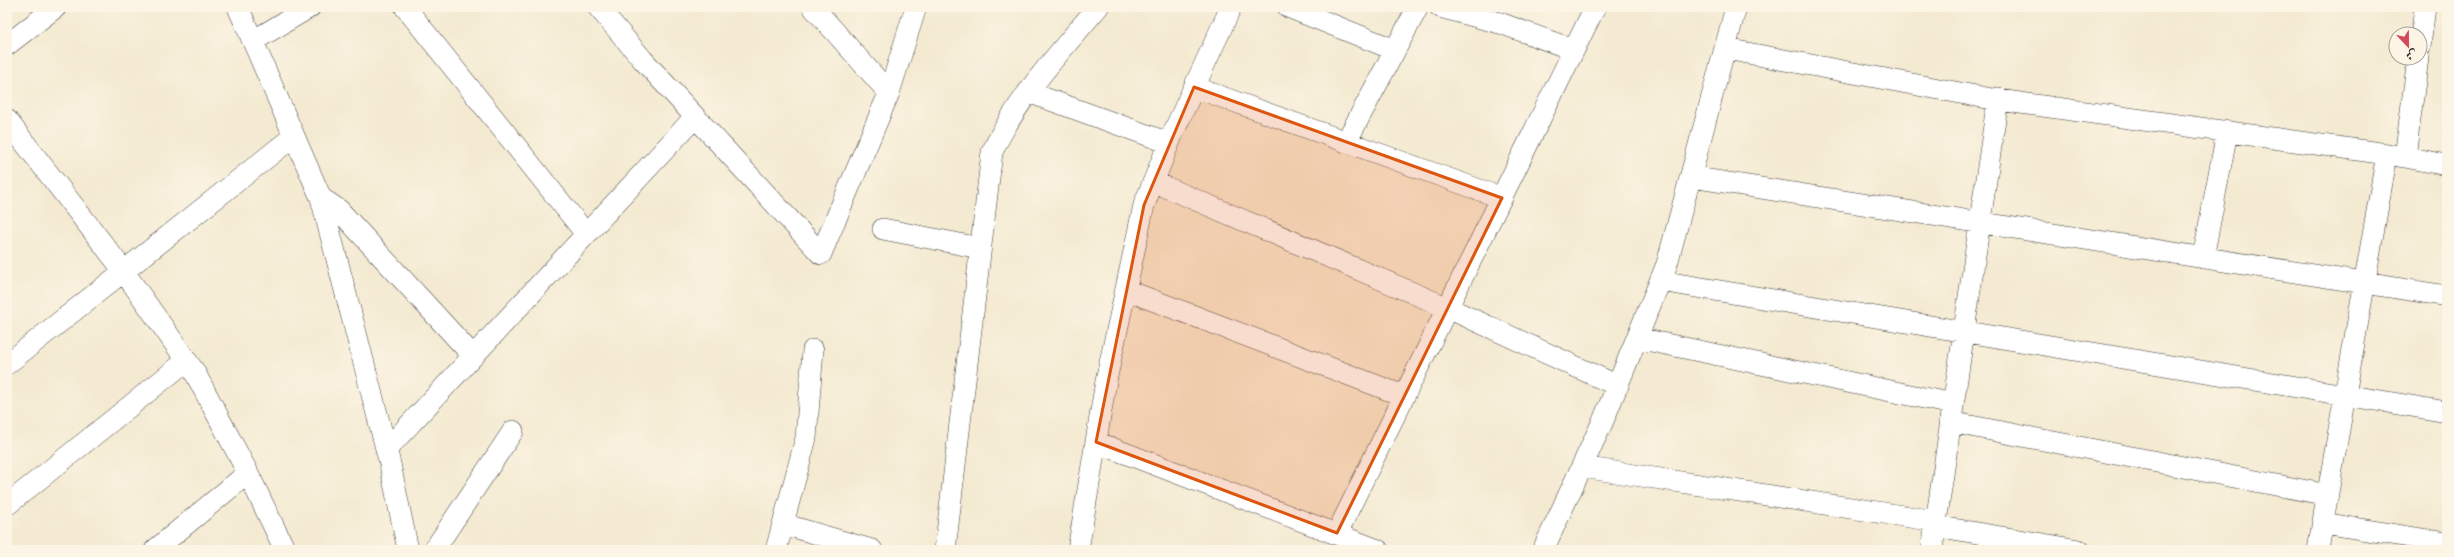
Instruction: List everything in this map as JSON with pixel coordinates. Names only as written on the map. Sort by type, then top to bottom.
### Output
[{"type":"street","points":[[7,45],[56,7]]},
{"type":"street","points":[[238,7],[321,198],[386,450],[408,550]]},
{"type":"street","points":[[253,41],[310,7]]},
{"type":"street","points":[[405,7],[586,234]]},
{"type":"street","points":[[598,7],[695,117],[821,254],[889,93],[916,7]]},
{"type":"street","points":[[813,7],[889,93]]},
{"type":"street","points":[[945,550],[992,152],[1004,127],[1028,92],[1098,7]]},
{"type":"street","points":[[1078,550],[1106,382],[1144,205],[1169,143],[1232,7]]},
{"type":"street","points":[[1288,7],[1395,50]]},
{"type":"street","points":[[1346,142],[1418,7]]},
{"type":"street","points":[[1440,7],[1500,23],[1574,50]]},
{"type":"street","points":[[1337,533],[1595,7]]},
{"type":"street","points":[[2423,26],[2425,7]]},
{"type":"street","points":[[1543,550],[1618,386],[1660,281],[1691,177],[1726,49],[1730,9]]},
{"type":"street","points":[[1726,49],[1992,99],[1998,98],[2396,156],[2447,165]]},
{"type":"street","points":[[2318,550],[2365,283],[2416,66]]},
{"type":"street","points":[[1194,87],[1502,198]]},
{"type":"street","points":[[1028,92],[1169,143]]},
{"type":"street","points":[[1932,550],[1998,98]]},
{"type":"street","points":[[386,450],[695,117]]},
{"type":"street","points":[[7,120],[124,272],[186,361],[248,473],[285,550]]},
{"type":"street","points":[[2203,258],[2227,132]]},
{"type":"street","points":[[7,364],[294,136]]},
{"type":"street","points":[[1691,177],[2447,296]]},
{"type":"street","points":[[1154,182],[1448,308],[1618,386]]},
{"type":"street","points":[[321,198],[339,210],[473,356]]},
{"type":"street","points":[[883,229],[980,248]]},
{"type":"street","points":[[1660,281],[2447,412]]},
{"type":"street","points":[[1126,290],[1404,396]]},
{"type":"street","points":[[1637,338],[1952,413],[2328,495]]},
{"type":"street","points":[[776,550],[806,438],[813,350]]},
{"type":"street","points":[[7,505],[186,361]]},
{"type":"street","points":[[434,550],[513,431]]},
{"type":"street","points":[[1096,442],[1337,533],[1378,550]]},
{"type":"street","points":[[1582,467],[1936,524],[2079,550]]},
{"type":"street","points":[[155,550],[248,473]]},
{"type":"street","points":[[2323,523],[2447,543]]},
{"type":"street","points":[[783,524],[872,550]]},
{"type":"highlighted area","points":[[1194,87],[1502,198],[1337,533],[1096,442],[1144,205]]}]
